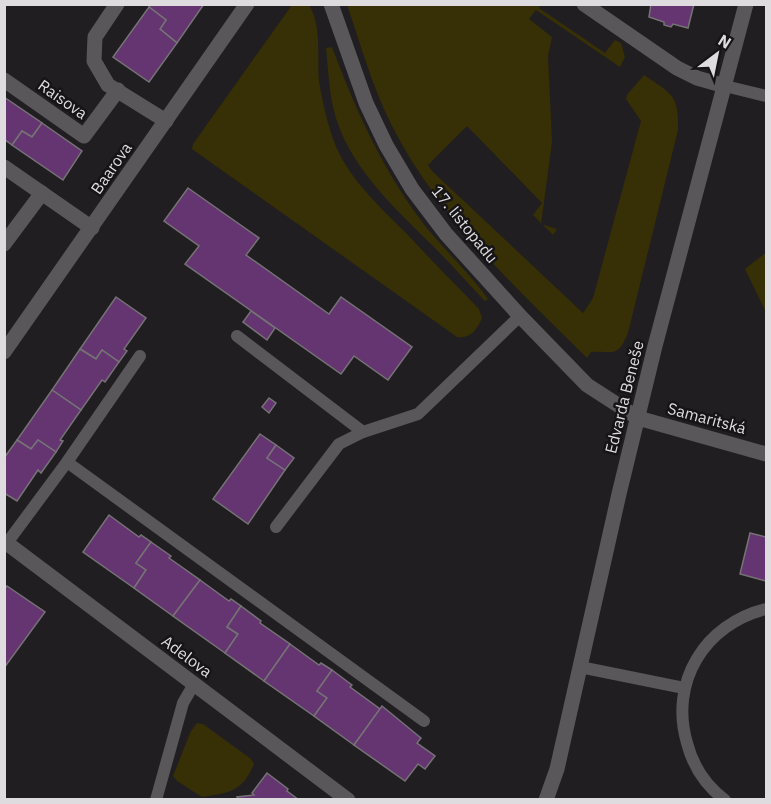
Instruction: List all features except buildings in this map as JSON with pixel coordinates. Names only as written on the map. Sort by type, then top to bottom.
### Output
[{"type":"street","points":[[117,4],[95,37],[94,61],[108,84],[166,121]]},
{"type":"street","name":"Baarova","points":[[6,348],[247,4]]},
{"type":"street","name":"17. listopadu","points":[[331,4],[366,103],[386,145],[446,234],[520,316],[587,385],[638,418]]},
{"type":"street","points":[[584,4],[677,68],[697,78],[725,86]]},
{"type":"street","name":"Edvarda Beneše","points":[[546,800],[556,769],[655,346],[746,4]]},
{"type":"street","name":"Raisova","points":[[4,80],[84,136],[117,90]]},
{"type":"street","points":[[4,167],[92,228]]},
{"type":"street","points":[[4,244],[42,193]]},
{"type":"street","name":"Samaritská","points":[[638,418],[766,454]]},
{"type":"street","name":"Adelova","points":[[6,542],[348,800]]},
{"type":"lane","points":[[725,86],[766,96]]},
{"type":"lane","points":[[276,527],[339,444],[363,432],[418,414],[520,316]]},
{"type":"lane","points":[[237,336],[363,432]]},
{"type":"lane","points":[[6,542],[67,462],[140,356]]},
{"type":"lane","points":[[67,462],[424,721]]},
{"type":"lane","points":[[725,800],[712,790],[692,760],[681,725],[684,688],[697,657],[719,632],[747,614],[766,609]]},
{"type":"lane","points":[[580,666],[684,688]]},
{"type":"lane","points":[[156,800],[183,703],[194,684]]},
{"type":"shaded area","points":[[292,5],[309,5],[316,22],[320,88],[333,139],[339,153],[346,166],[374,201],[479,309],[482,318],[475,330],[466,337],[457,337],[192,149],[193,144]]},
{"type":"shaded area","points":[[347,5],[540,5],[539,8],[605,53],[615,40],[621,43],[625,57],[620,67],[536,10],[529,19],[552,37],[548,56],[552,142],[541,223],[533,215],[542,203],[467,126],[428,165],[583,313],[593,298],[641,121],[626,99],[627,95],[644,75],[672,96],[677,109],[678,130],[628,333],[621,347],[613,352],[591,352],[587,358],[505,277],[454,219],[410,158],[384,110]]},
{"type":"shaded area","points":[[332,47],[359,113],[391,176],[425,226],[488,299],[485,301],[373,184],[349,148],[339,128],[333,107],[326,48]]},
{"type":"shaded area","points":[[542,224],[557,229],[553,235]]},
{"type":"shaded area","points":[[764,254],[766,255],[766,312],[745,269]]},
{"type":"shaded area","points":[[197,723],[203,724],[251,759],[254,764],[245,780],[234,790],[202,797],[173,776],[191,731]]}]
